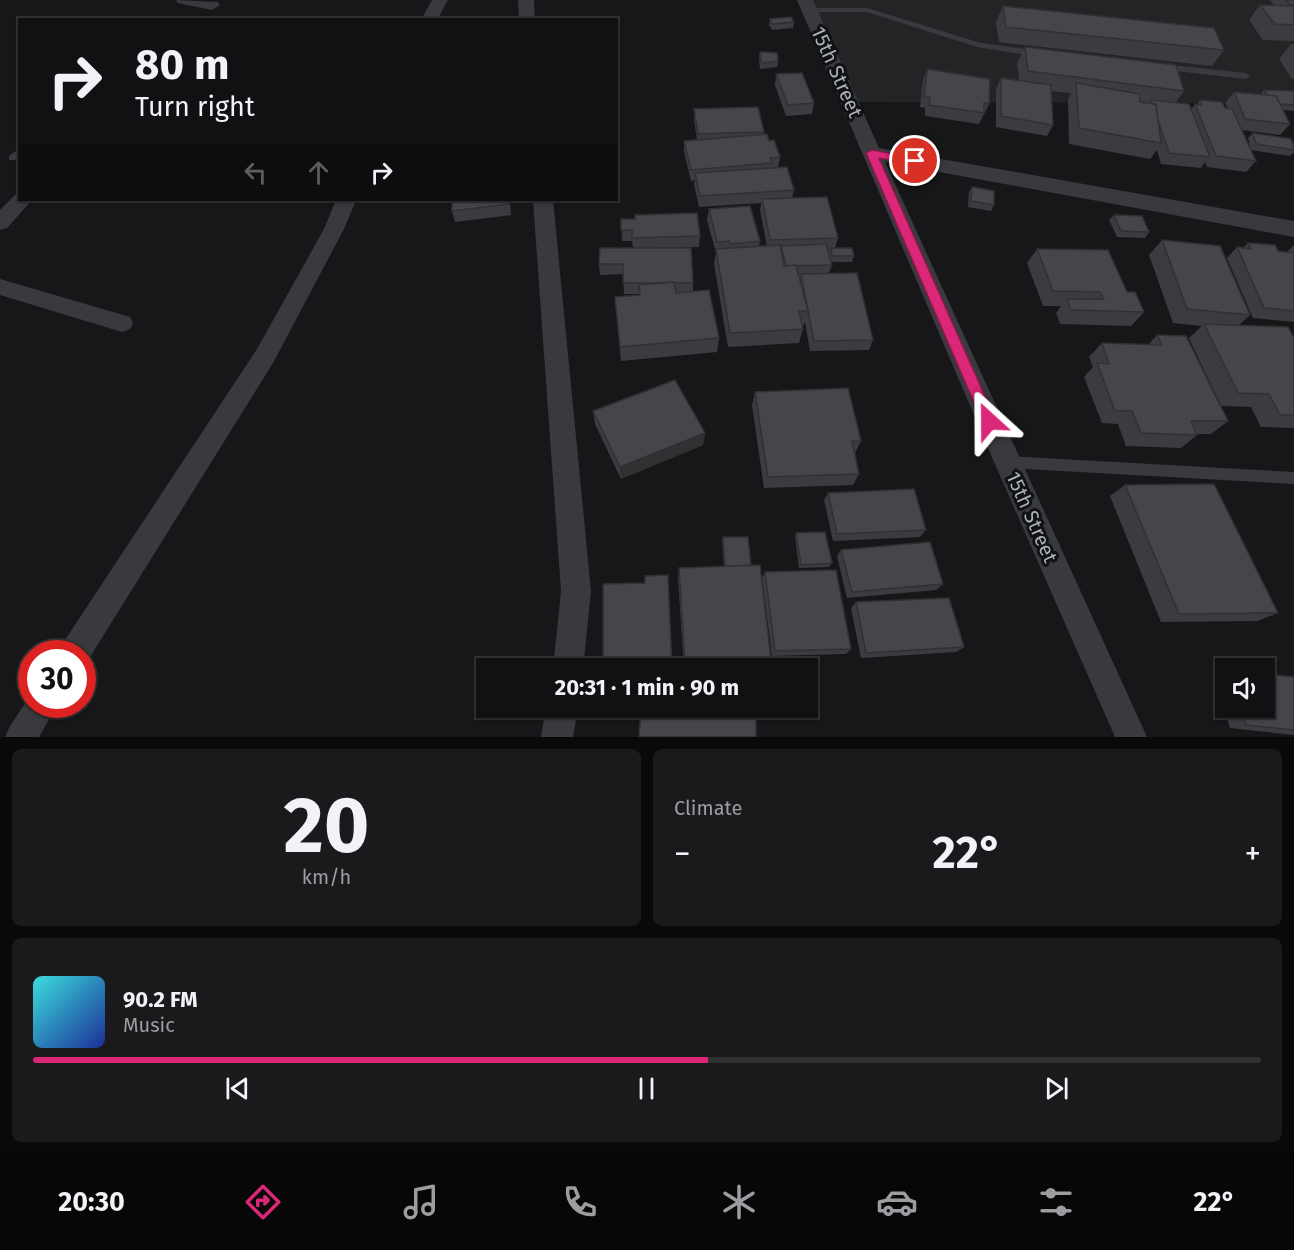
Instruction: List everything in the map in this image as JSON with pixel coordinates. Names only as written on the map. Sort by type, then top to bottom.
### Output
[{"type":"street","points":[[184,0],[215,3]]},
{"type":"street","points":[[430,18],[440,0]]},
{"type":"street","points":[[526,0],[527,18]]},
{"type":"street","points":[[201,18],[215,3]]},
{"type":"street","name":"15th Street","points":[[807,5],[1007,462],[1131,737]]},
{"type":"street","points":[[872,153],[1294,229]]},
{"type":"street","points":[[0,223],[21,201]]},
{"type":"street","points":[[84,640],[265,356],[334,229],[346,201]]},
{"type":"street","points":[[543,201],[576,591],[569,658]]},
{"type":"street","points":[[0,287],[122,323]]},
{"type":"street","points":[[21,737],[33,718]]},
{"type":"street","points":[[556,737],[560,718]]},
{"type":"lane","points":[[807,5],[874,11],[980,45],[1052,55]]},
{"type":"lane","points":[[1155,66],[1246,76]]},
{"type":"lane","points":[[1007,462],[1294,478]]},
{"type":"shaded area","points":[[811,0],[1294,0],[1294,103],[848,102]]},
{"type":"building","points":[[1286,0],[1294,0],[1294,5],[1290,5]]},
{"type":"building","points":[[1260,5],[1294,6],[1294,25],[1275,24]]},
{"type":"building","points":[[1003,6],[1214,28],[1224,50],[1006,27]]},
{"type":"building","points":[[791,17],[794,22],[772,24],[770,19]]},
{"type":"building","points":[[1025,47],[1176,65],[1184,91],[1028,71]]},
{"type":"building","points":[[760,52],[777,53],[778,61],[761,63]]},
{"type":"building","points":[[927,69],[990,79],[989,104],[984,103],[984,113],[929,105],[930,97],[924,96]]},
{"type":"building","points":[[802,73],[814,103],[788,105],[776,74]]},
{"type":"building","points":[[1001,78],[1051,85],[1053,125],[1001,116]]},
{"type":"building","points":[[1076,83],[1139,94],[1140,102],[1156,104],[1161,143],[1079,128]]},
{"type":"building","points":[[1264,90],[1294,91],[1294,105],[1280,104],[1276,96],[1268,96]]},
{"type":"building","points":[[1234,92],[1276,96],[1290,124],[1245,119]]},
{"type":"building","points":[[1151,100],[1189,104],[1210,157],[1169,153],[1158,120],[1156,104],[1153,104]]},
{"type":"building","points":[[1200,100],[1222,102],[1225,108],[1232,109],[1256,161],[1216,156],[1195,104],[1202,105]]},
{"type":"building","points":[[758,107],[764,132],[698,134],[694,109]]},
{"type":"building","points":[[1253,133],[1291,139],[1294,150],[1256,144]]},
{"type":"building","points":[[767,134],[769,141],[774,140],[780,157],[770,158],[772,163],[691,170],[684,141]]},
{"type":"building","points":[[787,167],[794,190],[700,196],[695,173]]},
{"type":"building","points":[[972,187],[994,191],[994,205],[971,201]]},
{"type":"building","points":[[827,197],[838,238],[770,240],[762,199]]},
{"type":"building","points":[[452,201],[508,201],[509,204],[452,211]]},
{"type":"building","points":[[750,206],[760,241],[730,244],[729,241],[717,242],[709,209]]},
{"type":"building","points":[[697,213],[700,236],[632,238],[632,230],[621,230],[621,219],[635,219],[635,215]]},
{"type":"building","points":[[1114,215],[1142,216],[1149,232],[1121,231]]},
{"type":"building","points":[[1162,240],[1220,246],[1250,315],[1187,309]]},
{"type":"building","points":[[1248,243],[1275,245],[1278,251],[1294,253],[1294,311],[1264,308],[1237,247],[1251,249]]},
{"type":"building","points":[[826,244],[832,265],[786,266],[781,246]]},
{"type":"building","points":[[780,245],[784,266],[796,265],[808,311],[799,311],[803,329],[730,333],[716,249]]},
{"type":"building","points":[[600,248],[691,248],[693,283],[623,283],[623,264],[599,264]]},
{"type":"building","points":[[831,248],[852,248],[854,256],[832,256]]},
{"type":"building","points":[[1037,249],[1108,250],[1127,292],[1135,292],[1144,312],[1071,310],[1067,299],[1104,299],[1100,292],[1053,291]]},
{"type":"building","points":[[857,273],[873,340],[814,341],[801,274]]},
{"type":"building","points":[[674,282],[676,293],[709,290],[719,338],[620,347],[615,297],[640,295],[639,285]]},
{"type":"building","points":[[1204,324],[1288,327],[1294,338],[1294,415],[1280,415],[1269,394],[1238,393]]},
{"type":"building","points":[[1157,335],[1186,336],[1228,421],[1191,421],[1197,435],[1141,433],[1132,411],[1115,411],[1097,363],[1109,364],[1102,343],[1162,345]]},
{"type":"building","points":[[675,380],[705,433],[620,467],[593,411]]},
{"type":"building","points":[[848,388],[861,441],[852,441],[859,474],[768,477],[755,392]]},
{"type":"building","points":[[1214,484],[1278,613],[1179,614],[1125,485]]},
{"type":"building","points":[[914,489],[926,530],[837,534],[828,493]]},
{"type":"building","points":[[825,532],[832,563],[801,565],[796,533]]},
{"type":"building","points":[[723,537],[748,537],[751,565],[725,567]]},
{"type":"building","points":[[930,542],[943,584],[852,592],[841,550]]},
{"type":"building","points":[[760,565],[771,658],[685,658],[679,568]]},
{"type":"building","points":[[836,570],[851,649],[775,651],[765,572]]},
{"type":"building","points":[[668,575],[672,658],[603,658],[603,584],[645,583],[645,576]]},
{"type":"building","points":[[949,598],[964,647],[866,653],[856,602]]},
{"type":"building","points":[[1275,675],[1294,677],[1294,730],[1246,725],[1244,718],[1275,718]]},
{"type":"building","points":[[640,718],[756,718],[756,737],[639,737]]},
{"type":"route","points":[[915,161],[872,153],[989,421]]}]
